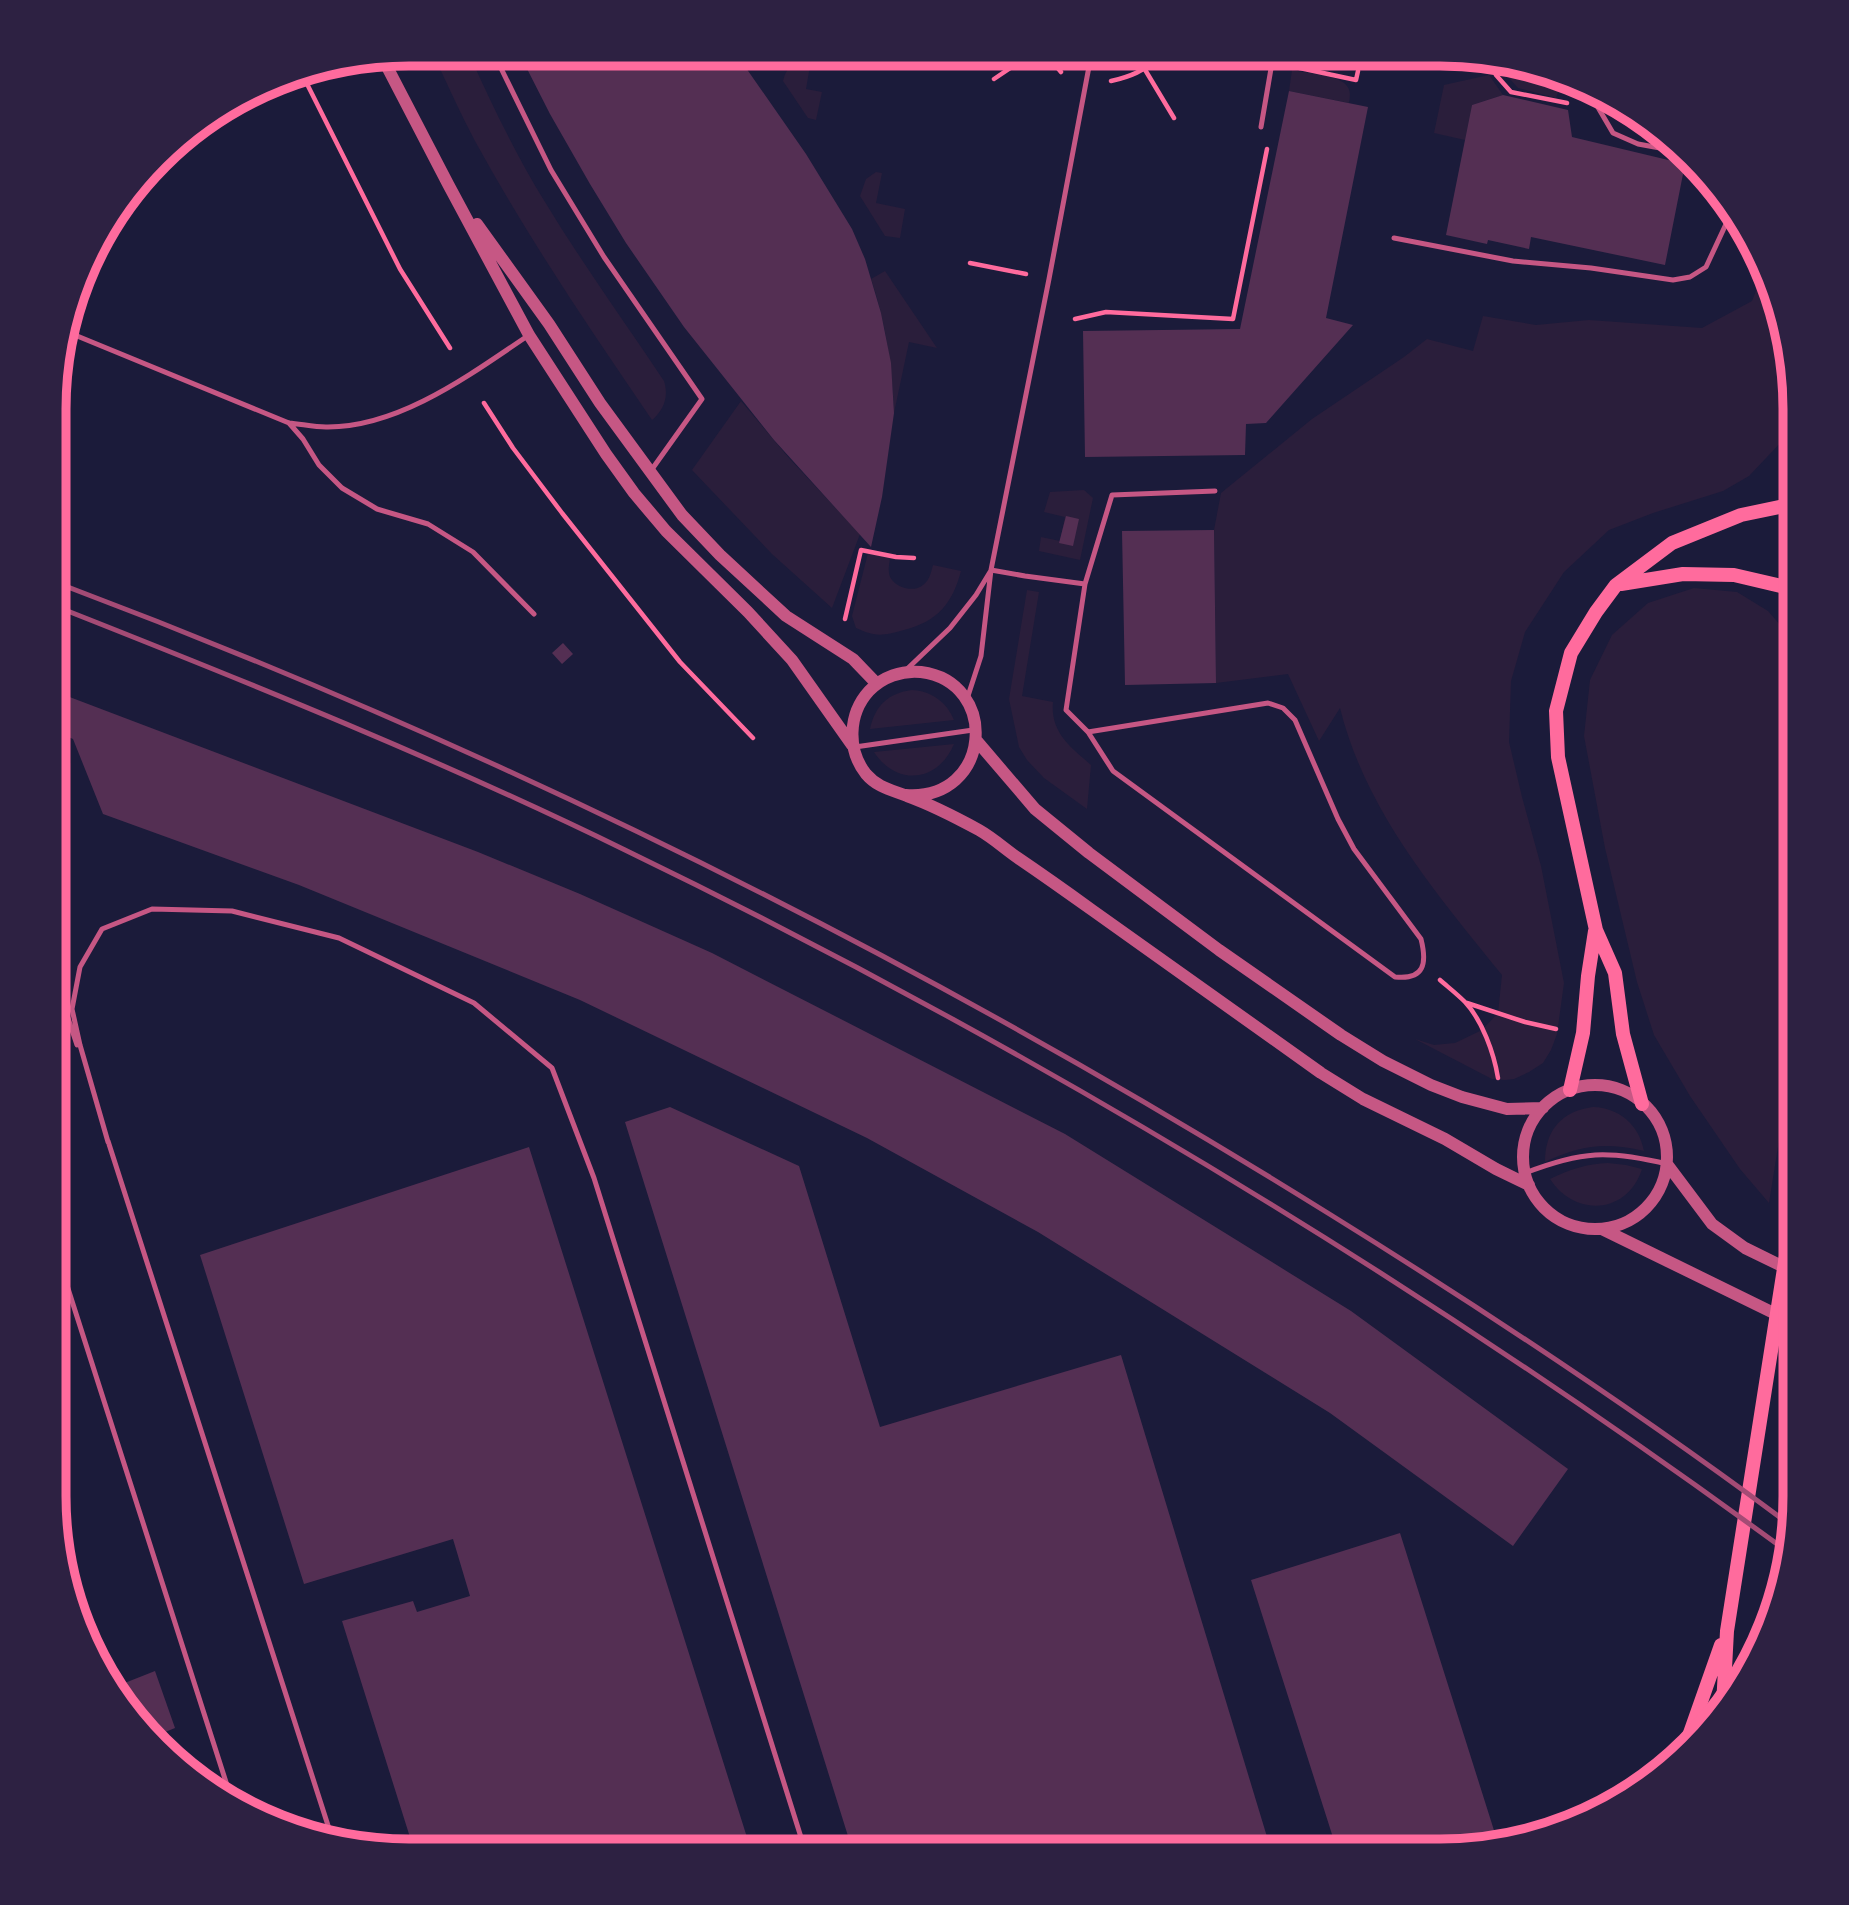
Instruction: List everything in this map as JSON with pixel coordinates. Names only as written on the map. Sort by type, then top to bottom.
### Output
[{"type":"main road","points":[[1642,1104],[1623,1034],[1615,973],[1595,930],[1558,757],[1556,711],[1571,653],[1616,585],[1672,543],[1741,515],[1783,506]]},
{"type":"main road","points":[[1616,585],[1683,574],[1734,575],[1783,585]]},
{"type":"main road","points":[[1570,1090],[1583,1033],[1595,930]]},
{"type":"main road","points":[[1724,1687],[1727,1630],[1783,1275]]},
{"type":"main road","points":[[1692,1727],[1727,1630]]},
{"type":"street","points":[[387,67],[529,335],[634,493],[666,531],[792,660],[872,779],[887,790],[915,796],[935,793],[953,783],[971,759],[976,734],[972,710],[953,685],[934,675],[914,672],[894,675],[877,684],[863,699],[854,717],[853,747]]},
{"type":"street","points":[[448,184],[550,324],[600,403],[682,515],[720,555],[786,616],[853,659],[877,684]]},
{"type":"street","points":[[976,734],[1035,808],[1078,844],[1219,950],[1341,1035],[1383,1061],[1462,1097],[1507,1109],[1543,1108]]},
{"type":"street","points":[[906,795],[980,831],[1321,1073],[1363,1099],[1445,1139],[1496,1169],[1527,1179]]},
{"type":"street","points":[[1593,1086],[1616,1088],[1651,1111],[1662,1132],[1666,1143],[1667,1164],[1660,1189],[1645,1209],[1625,1223],[1602,1229],[1568,1224],[1541,1204],[1527,1179],[1523,1159],[1528,1131],[1543,1108],[1570,1090],[1593,1086]]},
{"type":"street","points":[[1667,1164],[1712,1224],[1745,1248],[1783,1267]]},
{"type":"street","points":[[1602,1229],[1783,1318]]},
{"type":"lane","points":[[500,66],[551,170],[604,257],[702,399],[650,472]]},
{"type":"lane","points":[[967,701],[981,656],[991,570],[1089,66]]},
{"type":"lane","points":[[1261,127],[1271,66]]},
{"type":"lane","points":[[1596,105],[1613,133],[1638,144],[1662,148]]},
{"type":"lane","points":[[1394,238],[1513,261],[1591,268],[1673,280],[1690,277],[1706,267],[1726,221]]},
{"type":"lane","points":[[75,335],[289,423],[326,428],[356,424],[398,413],[430,399],[529,335]]},
{"type":"lane","points":[[289,423],[319,465],[342,488],[377,509],[428,524],[472,552],[534,614]]},
{"type":"lane","points":[[1088,732],[1268,703],[1283,708],[1295,720],[1354,849],[1421,939],[1425,955],[1419,973],[1408,978],[1395,977],[1113,771],[1088,732],[1066,710],[1085,584],[1112,495],[1215,491]]},
{"type":"lane","points":[[991,570],[1085,584]]},
{"type":"lane","points":[[903,673],[950,628],[991,570]]},
{"type":"lane","points":[[853,747],[976,734]]},
{"type":"lane","points":[[108,1142],[72,1009],[80,967],[102,929],[152,909],[232,911],[339,939],[474,1003],[552,1068],[594,1178],[802,1839]]},
{"type":"lane","points":[[66,1013],[329,1829]]},
{"type":"lane","points":[[1527,1179],[1565,1158],[1594,1154],[1624,1155],[1667,1164]]},
{"type":"lane","points":[[66,1282],[227,1786]]},
{"type":"path","points":[[994,79],[1013,66]]},
{"type":"path","points":[[1056,66],[1061,72]]},
{"type":"path","points":[[1107,82],[1132,75],[1148,66]]},
{"type":"path","points":[[1289,66],[1356,80]]},
{"type":"path","points":[[1144,68],[1174,118]]},
{"type":"path","points":[[1496,75],[1511,92],[1570,104]]},
{"type":"path","points":[[306,83],[400,269],[450,348]]},
{"type":"path","points":[[1076,318],[1106,312],[1233,319],[1268,145]]},
{"type":"path","points":[[484,403],[513,448],[562,513],[672,651],[753,738]]},
{"type":"path","points":[[845,619],[862,550],[914,558]]},
{"type":"path","points":[[1423,965],[1466,1003],[1482,1030],[1495,1061],[1498,1083]]},
{"type":"path","points":[[1466,1003],[1525,1022],[1558,1029]]},
{"type":"shaded area","points":[[439,66],[475,66],[534,184],[664,381],[664,402],[660,412],[652,420],[516,213]]},
{"type":"shaded area","points":[[810,66],[806,89],[822,92],[816,120],[808,118],[783,81],[790,67]]},
{"type":"shaded area","points":[[1292,70],[1343,82],[1349,90],[1349,103],[1289,91]]},
{"type":"shaded area","points":[[1504,73],[1559,88],[1556,98],[1518,88]]},
{"type":"shaded area","points":[[1489,75],[1503,95],[1472,105],[1465,140],[1434,133],[1444,85]]},
{"type":"shaded area","points":[[876,172],[882,173],[876,203],[905,209],[900,238],[885,236],[860,196],[866,179]]},
{"type":"shaded area","points":[[885,271],[937,348],[909,342],[894,413],[887,345],[871,279]]},
{"type":"shaded area","points":[[1759,285],[1771,321],[1780,365],[1783,440],[1749,476],[1723,491],[1609,530],[1564,572],[1525,632],[1511,681],[1509,742],[1541,866],[1564,983],[1557,1034],[1543,1063],[1514,1079],[1492,1079],[1415,1039],[1434,1045],[1455,1043],[1482,1030],[1498,1013],[1502,975],[1429,882],[1385,817],[1352,746],[1340,708],[1319,741],[1288,674],[1216,683],[1214,530],[1221,493],[1312,419],[1427,339],[1473,351],[1483,316],[1536,325],[1589,320],[1702,328],[1752,301]]},
{"type":"shaded area","points":[[741,401],[789,458],[860,534],[832,608],[772,554],[692,470]]},
{"type":"shaded area","points":[[1084,490],[1093,498],[1080,560],[1039,551],[1041,537],[1060,541],[1065,517],[1044,512],[1050,492]]},
{"type":"shaded area","points":[[868,553],[890,558],[890,578],[899,586],[907,588],[920,587],[925,583],[933,565],[961,571],[948,602],[935,616],[904,630],[874,634],[856,628],[852,616]]},
{"type":"shaded area","points":[[1694,588],[1737,592],[1768,611],[1783,628],[1783,1115],[1769,1203],[1740,1169],[1690,1096],[1654,1035],[1637,982],[1605,848],[1584,736],[1590,680],[1612,635],[1648,603]]},
{"type":"shaded area","points":[[1027,590],[1039,592],[1022,696],[1053,702],[1058,730],[1069,745],[1091,765],[1087,809],[1044,778],[1019,747],[1009,699]]},
{"type":"shaded area","points":[[912,690],[937,699],[947,708],[954,720],[870,729],[875,714],[884,702],[896,694]]},
{"type":"shaded area","points":[[954,744],[938,766],[917,775],[894,771],[874,752]]},
{"type":"shaded area","points":[[1593,1107],[1612,1111],[1627,1120],[1638,1133],[1644,1151],[1593,1147],[1545,1162],[1548,1140],[1557,1124],[1572,1113]]},
{"type":"shaded area","points":[[1608,1163],[1642,1169],[1635,1184],[1625,1195],[1613,1202],[1586,1205],[1561,1192],[1550,1179],[1579,1168]]},
{"type":"building","points":[[526,66],[745,66],[806,154],[852,229],[865,259],[881,313],[891,363],[894,413],[882,497],[871,547],[774,440],[684,327],[626,243],[550,114]]},
{"type":"building","points":[[1289,91],[1368,107],[1326,318],[1353,325],[1266,423],[1246,424],[1245,455],[1085,457],[1083,331],[1240,329]]},
{"type":"building","points":[[1503,95],[1568,110],[1572,137],[1677,162],[1684,169],[1665,265],[1531,237],[1529,249],[1446,235],[1472,105]]},
{"type":"building","points":[[1066,516],[1079,519],[1073,546],[1059,543]]},
{"type":"building","points":[[1214,530],[1216,683],[1125,685],[1122,531]]},
{"type":"building","points":[[563,643],[573,654],[562,664],[552,653]]},
{"type":"building","points":[[66,696],[478,852],[712,953],[1065,1134],[1351,1311],[1568,1469],[1513,1546],[1330,1413],[1038,1232],[867,1138],[580,1000],[299,885],[103,814],[73,739],[66,736]]},
{"type":"building","points":[[670,1107],[799,1166],[880,1427],[1121,1355],[1268,1839],[839,1839],[848,1836],[625,1122]]},
{"type":"building","points":[[529,1147],[748,1839],[411,1839],[342,1621],[413,1601],[417,1612],[470,1596],[453,1539],[304,1584],[200,1255]]},
{"type":"building","points":[[1400,1533],[1495,1834],[1439,1839],[1333,1839],[1251,1580]]},
{"type":"building","points":[[155,1671],[175,1728],[162,1733],[123,1684]]},
{"type":"railway","points":[[66,586],[226,649],[551,791],[711,868],[869,949],[1025,1034],[1331,1215],[1565,1366],[1782,1519]]},
{"type":"railway","points":[[66,610],[274,694],[556,817],[777,926],[928,1006],[1076,1088],[1367,1264],[1650,1453],[1779,1546]]}]
